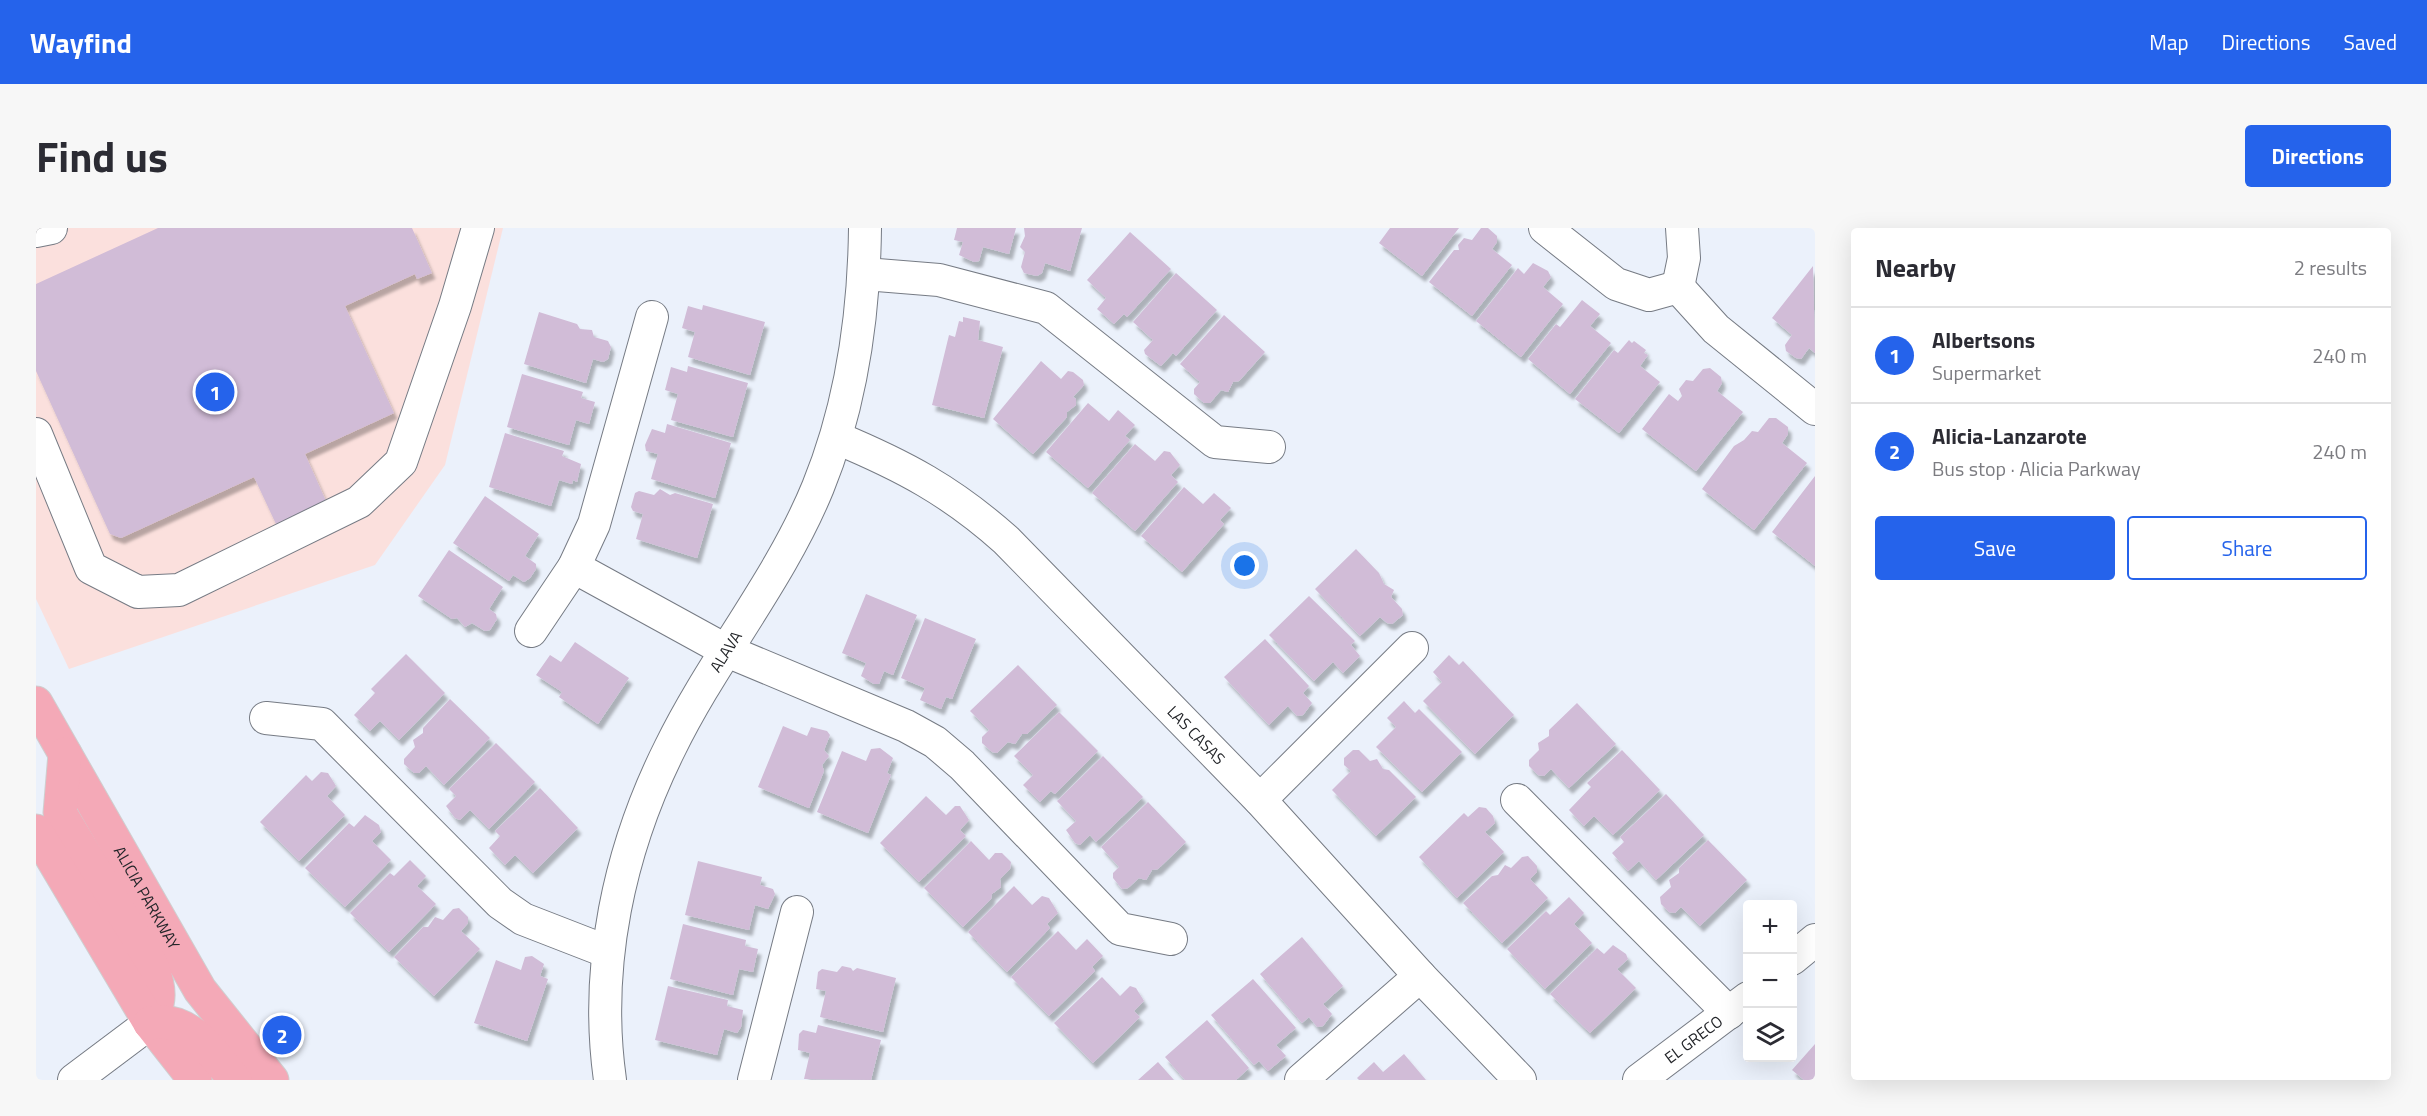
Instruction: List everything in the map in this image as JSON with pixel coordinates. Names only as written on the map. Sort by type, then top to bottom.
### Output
[{"type":"main road","name":"ALICIA PARKWAY","points":[[36,703],[200,990],[272,1080]]},
{"type":"main road","points":[[65,754],[60,813],[152,966],[160,987],[159,1006],[150,1023]]},
{"type":"main road","points":[[36,831],[150,1023],[195,1080]]},
{"type":"main road","points":[[150,1023],[166,1020],[180,1024],[200,1038],[235,1080]]},
{"type":"street","points":[[36,434],[91,568],[138,592],[179,590],[359,502],[401,462],[455,306],[478,228]]},
{"type":"street","name":"ALAVA","points":[[610,1080],[605,1012],[608,952],[623,870],[645,805],[670,748],[792,545],[818,488],[837,438],[857,341],[864,274],[865,228]]},
{"type":"street","points":[[1545,228],[1616,284],[1649,295],[1678,287]]},
{"type":"street","points":[[1678,287],[1684,258],[1682,228]]},
{"type":"street","points":[[864,274],[939,280],[1046,308],[1215,442],[1269,447]]},
{"type":"street","points":[[1678,287],[1716,329],[1815,409]]},
{"type":"street","points":[[531,631],[574,567],[594,524],[652,317]]},
{"type":"street","name":"LAS CASAS","points":[[837,438],[895,462],[939,487],[976,513],[1006,540],[1260,800],[1420,976],[1520,1080]]},
{"type":"street","points":[[574,567],[727,651],[906,726],[935,742],[962,765],[1120,929],[1171,939]]},
{"type":"street","points":[[1260,800],[1412,648]]},
{"type":"street","points":[[266,718],[322,724],[500,903],[523,919],[608,952]]},
{"type":"street","points":[[1517,800],[1738,1005]]},
{"type":"street","points":[[754,1080],[797,912]]},
{"type":"street","points":[[1797,955],[1815,940]]},
{"type":"street","points":[[1301,1080],[1420,976]]},
{"type":"street","name":"EL GRECO","points":[[1639,1080],[1738,1005]]},
{"type":"street","points":[[74,1080],[150,1023]]},
{"type":"shaded area","points":[[36,228],[503,228],[445,465],[375,565],[69,669],[36,599]]},
{"type":"building","points":[[158,228],[412,228],[432,273],[417,279],[415,274],[345,306],[394,413],[305,454],[326,501],[276,524],[254,477],[121,538],[110,534],[36,371],[36,284]]},
{"type":"building","points":[[957,228],[1016,228],[1009,254],[983,247],[979,261],[974,262],[959,255],[963,242],[954,240]]},
{"type":"building","points":[[1024,228],[1082,228],[1070,271],[1045,263],[1042,273],[1037,276],[1024,273],[1021,267],[1025,252],[1020,247],[1025,236]]},
{"type":"building","points":[[1390,228],[1459,228],[1422,276],[1379,243]]},
{"type":"building","points":[[1481,228],[1488,228],[1497,236],[1497,242],[1492,249],[1512,265],[1472,316],[1429,282],[1454,250],[1459,250],[1458,245],[1464,238],[1472,240]]},
{"type":"building","points":[[1130,232],[1171,269],[1127,317],[1124,314],[1114,324],[1097,309],[1106,298],[1087,280]]},
{"type":"building","points":[[1533,263],[1548,271],[1551,277],[1543,287],[1563,304],[1521,357],[1476,321],[1518,268],[1524,274]]},
{"type":"building","points":[[1813,266],[1815,353],[1809,348],[1801,359],[1786,351],[1785,345],[1792,335],[1772,318]]},
{"type":"building","points":[[1176,273],[1217,310],[1176,356],[1173,353],[1161,366],[1145,354],[1144,350],[1153,340],[1133,322]]},
{"type":"building","points":[[1582,300],[1600,314],[1590,326],[1611,343],[1570,394],[1528,359],[1556,324],[1560,327]]},
{"type":"building","points":[[703,305],[765,322],[750,375],[688,357],[695,332],[682,328],[688,306],[702,310]]},
{"type":"building","points":[[539,312],[577,324],[580,329],[592,330],[594,337],[608,341],[611,347],[608,359],[603,362],[593,359],[586,383],[524,364]]},
{"type":"building","points":[[1224,315],[1265,352],[1239,381],[1233,382],[1228,392],[1221,390],[1210,403],[1204,403],[1194,394],[1194,389],[1200,382],[1180,364]]},
{"type":"building","points":[[963,317],[980,321],[978,340],[1003,347],[984,418],[932,405],[949,335],[955,337],[959,321],[963,322]]},
{"type":"building","points":[[1629,340],[1646,350],[1644,353],[1648,355],[1640,366],[1660,382],[1619,433],[1575,399],[1614,350],[1618,353]]},
{"type":"building","points":[[1041,361],[1061,379],[1068,371],[1073,372],[1083,380],[1084,385],[1073,397],[1076,399],[1076,405],[1067,412],[1067,417],[1033,454],[993,419]]},
{"type":"building","points":[[688,366],[748,383],[733,437],[671,420],[678,394],[665,390],[671,367],[687,372]]},
{"type":"building","points":[[1710,368],[1721,377],[1722,383],[1717,391],[1743,412],[1696,471],[1642,429],[1669,394],[1678,401],[1682,396],[1679,389],[1686,380],[1693,381],[1703,369]]},
{"type":"building","points":[[522,374],[583,392],[581,398],[595,402],[589,424],[576,420],[569,445],[507,427]]},
{"type":"building","points":[[1088,403],[1109,421],[1118,410],[1135,425],[1125,436],[1130,440],[1088,488],[1046,452]]},
{"type":"building","points":[[1769,418],[1776,418],[1788,427],[1788,434],[1782,443],[1807,463],[1754,530],[1702,489],[1734,446],[1752,431],[1758,432]]},
{"type":"building","points":[[667,424],[731,443],[715,498],[651,479],[658,454],[646,451],[645,445],[652,429],[665,433]]},
{"type":"building","points":[[505,433],[564,451],[562,456],[581,464],[577,482],[573,480],[572,484],[559,480],[551,506],[489,487]]},
{"type":"building","points":[[1135,444],[1155,461],[1164,451],[1170,452],[1180,465],[1171,475],[1178,482],[1135,531],[1092,493]]},
{"type":"building","points":[[1815,476],[1815,566],[1772,532]]},
{"type":"building","points":[[1184,487],[1203,504],[1214,493],[1231,508],[1220,520],[1224,524],[1182,572],[1141,536]]},
{"type":"building","points":[[660,489],[670,495],[675,493],[713,504],[697,558],[636,539],[643,514],[633,511],[631,507],[635,493],[639,491],[654,495]]},
{"type":"building","points":[[485,496],[539,534],[525,556],[536,564],[536,569],[524,582],[513,575],[509,581],[453,543]]},
{"type":"building","points":[[1356,549],[1379,573],[1384,584],[1394,590],[1391,597],[1402,609],[1403,615],[1392,624],[1380,617],[1360,636],[1315,589]]},
{"type":"building","points":[[449,550],[503,587],[489,609],[496,614],[497,619],[490,630],[485,631],[472,623],[465,627],[457,618],[452,619],[418,596]]},
{"type":"building","points":[[866,594],[917,615],[893,675],[884,671],[879,684],[874,684],[861,676],[866,663],[842,653]]},
{"type":"building","points":[[1309,596],[1355,641],[1351,645],[1360,656],[1343,673],[1333,662],[1314,681],[1269,635]]},
{"type":"building","points":[[925,618],[976,639],[952,699],[946,697],[941,709],[920,700],[925,688],[901,678]]},
{"type":"building","points":[[1265,639],[1309,686],[1303,693],[1312,703],[1303,715],[1297,716],[1288,706],[1269,725],[1224,677]]},
{"type":"building","points":[[575,642],[629,678],[598,724],[559,697],[562,692],[536,675],[550,655],[561,662]]},
{"type":"building","points":[[406,654],[445,693],[399,740],[380,721],[370,731],[354,715],[375,693],[371,689]]},
{"type":"building","points":[[1449,655],[1459,665],[1463,661],[1514,715],[1475,754],[1423,701],[1442,682],[1433,672]]},
{"type":"building","points":[[1018,665],[1057,705],[1027,734],[1022,734],[1015,744],[1008,742],[997,753],[992,752],[982,743],[982,737],[989,730],[970,711]]},
{"type":"building","points":[[450,699],[490,738],[444,785],[426,766],[419,773],[414,773],[404,764],[404,759],[415,747],[413,740],[423,733],[423,728]]},
{"type":"building","points":[[1404,701],[1415,713],[1419,709],[1462,752],[1422,792],[1376,747],[1396,727],[1387,718]]},
{"type":"building","points":[[1577,703],[1616,744],[1569,788],[1551,769],[1544,776],[1538,775],[1529,766],[1529,760],[1539,750],[1538,743],[1549,736],[1549,730]]},
{"type":"building","points":[[1059,712],[1098,751],[1055,794],[1051,791],[1040,802],[1023,785],[1033,775],[1014,756]]},
{"type":"building","points":[[783,726],[807,736],[811,727],[827,731],[830,735],[824,750],[829,756],[822,765],[824,771],[809,808],[758,787]]},
{"type":"building","points":[[496,743],[535,782],[489,829],[470,810],[460,820],[455,818],[446,806],[456,796],[449,789]]},
{"type":"building","points":[[880,748],[893,758],[887,773],[891,775],[868,833],[817,812],[842,751],[866,761],[871,749]]},
{"type":"building","points":[[1353,750],[1359,750],[1370,761],[1377,759],[1383,769],[1389,770],[1416,797],[1376,836],[1332,790],[1351,771],[1344,765],[1344,758]]},
{"type":"building","points":[[1622,750],[1660,790],[1613,835],[1594,816],[1584,826],[1569,810],[1591,787],[1587,783]]},
{"type":"building","points":[[1103,756],[1143,797],[1096,842],[1090,835],[1080,845],[1075,843],[1066,830],[1076,821],[1057,801]]},
{"type":"building","points":[[321,772],[328,773],[336,786],[327,796],[345,815],[299,861],[260,822],[306,775],[312,781]]},
{"type":"building","points":[[540,788],[578,828],[533,873],[515,855],[505,865],[489,848],[500,836],[495,831]]},
{"type":"building","points":[[1666,794],[1704,835],[1656,880],[1639,861],[1628,871],[1612,853],[1624,842],[1620,837]]},
{"type":"building","points":[[926,796],[946,815],[955,806],[960,806],[969,820],[960,830],[966,836],[919,882],[880,843]]},
{"type":"building","points":[[1148,802],[1186,842],[1158,869],[1152,870],[1146,880],[1139,878],[1128,888],[1122,889],[1113,878],[1113,873],[1119,867],[1101,847]]},
{"type":"building","points":[[1479,807],[1486,808],[1493,816],[1495,823],[1485,832],[1504,852],[1457,898],[1419,857],[1464,813],[1468,817]]},
{"type":"building","points":[[365,815],[379,825],[381,832],[372,841],[391,860],[345,907],[305,868],[349,823],[354,827]]},
{"type":"building","points":[[1708,840],[1747,880],[1700,926],[1681,907],[1675,913],[1669,912],[1661,904],[1660,897],[1671,887],[1669,880],[1679,873],[1679,868]]},
{"type":"building","points":[[971,841],[989,860],[995,853],[1002,853],[1011,862],[1010,869],[1000,879],[1001,887],[963,927],[924,888]]},
{"type":"building","points":[[1528,856],[1537,866],[1537,872],[1530,879],[1548,898],[1502,943],[1463,903],[1492,876],[1498,875],[1505,865],[1511,868],[1522,857]]},
{"type":"building","points":[[410,860],[426,876],[417,886],[436,904],[389,952],[350,913],[390,873],[394,876]]},
{"type":"building","points":[[698,861],[762,877],[760,885],[773,889],[775,894],[768,909],[755,905],[749,930],[685,915]]},
{"type":"building","points":[[1014,886],[1032,905],[1042,896],[1049,898],[1058,913],[1047,924],[1050,928],[1007,972],[968,932]]},
{"type":"building","points":[[1569,897],[1584,913],[1574,924],[1592,943],[1545,989],[1507,949],[1546,911],[1550,915]]},
{"type":"building","points":[[459,908],[468,917],[468,923],[461,931],[480,949],[434,996],[394,957],[423,927],[428,927],[435,917],[443,920],[453,909]]},
{"type":"building","points":[[683,924],[746,940],[745,946],[758,949],[753,972],[739,969],[733,995],[670,979]]},
{"type":"building","points":[[1058,931],[1076,950],[1087,939],[1103,956],[1092,967],[1095,971],[1049,1016],[1011,977]]},
{"type":"building","points":[[1302,937],[1343,986],[1323,1004],[1332,1014],[1323,1026],[1317,1027],[1309,1017],[1302,1023],[1260,974]]},
{"type":"building","points":[[1613,945],[1626,954],[1628,959],[1617,969],[1636,988],[1590,1033],[1550,994],[1597,948],[1604,954]]},
{"type":"building","points":[[532,956],[544,964],[540,976],[548,979],[527,1041],[474,1023],[496,960],[521,970],[525,957]]},
{"type":"building","points":[[842,966],[851,968],[853,971],[857,968],[896,978],[883,1032],[820,1017],[826,991],[816,989],[818,972],[822,969],[837,972]]},
{"type":"building","points":[[1102,977],[1120,996],[1130,986],[1136,988],[1144,1001],[1134,1011],[1140,1017],[1093,1063],[1054,1023]]},
{"type":"building","points":[[1253,979],[1296,1028],[1276,1045],[1286,1056],[1268,1071],[1259,1061],[1254,1065],[1211,1015]]},
{"type":"building","points":[[668,986],[728,1000],[727,1006],[743,1010],[741,1027],[737,1033],[724,1029],[717,1055],[655,1040]]},
{"type":"building","points":[[1207,1020],[1249,1068],[1236,1080],[1185,1080],[1165,1057]]},
{"type":"building","points":[[818,1025],[881,1040],[871,1080],[804,1079],[810,1053],[798,1050],[799,1034],[803,1030],[816,1033]]},
{"type":"building","points":[[1815,1044],[1815,1080],[1804,1080],[1792,1070]]},
{"type":"building","points":[[1404,1054],[1426,1080],[1359,1080],[1357,1078],[1374,1062],[1383,1072]]},
{"type":"building","points":[[1158,1062],[1174,1080],[1138,1080]]},
{"type":"place","name":"Albertsons","points":[[215,392]]},
{"type":"place","name":"Alicia-Lanzarote","points":[[282,1035]]}]
